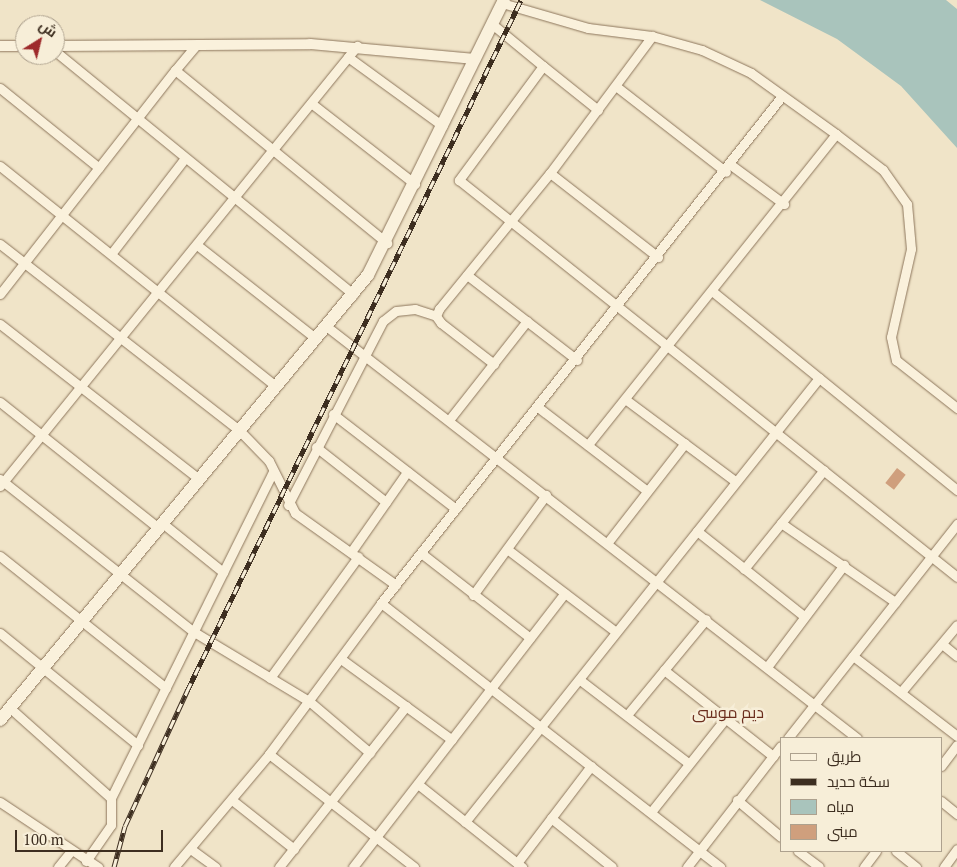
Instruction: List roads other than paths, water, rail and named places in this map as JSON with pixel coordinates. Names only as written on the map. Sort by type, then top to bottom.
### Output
[{"type":"main road","points":[[4,713],[118,572],[353,294],[387,243],[503,2]]},
{"type":"street","points":[[503,2],[588,28],[652,36],[724,59],[782,96],[883,170],[907,204],[911,249],[891,349],[896,360],[957,408]]},
{"type":"street","points":[[492,24],[598,110]]},
{"type":"street","points":[[436,316],[550,173],[616,87],[652,36]]},
{"type":"street","points":[[65,46],[197,44],[357,46],[475,59]]},
{"type":"street","points":[[0,294],[197,44]]},
{"type":"street","points":[[0,46],[15,46]]},
{"type":"street","points":[[357,46],[160,292],[81,386],[42,436],[1,482],[194,632],[309,701],[370,753]]},
{"type":"street","points":[[348,57],[443,126]]},
{"type":"street","points":[[65,59],[353,294]]},
{"type":"street","points":[[543,66],[460,180],[957,577]]},
{"type":"street","points":[[175,70],[387,243]]},
{"type":"street","points":[[616,87],[728,168],[784,204]]},
{"type":"street","points":[[0,88],[99,168]]},
{"type":"street","points":[[174,867],[192,850],[269,754],[381,603],[577,360],[728,168],[782,96]]},
{"type":"street","points":[[311,103],[415,184]]},
{"type":"street","points":[[588,445],[784,204],[836,134]]},
{"type":"street","points":[[112,254],[185,158]]},
{"type":"street","points":[[0,166],[276,386]]},
{"type":"street","points":[[550,173],[658,257]]},
{"type":"street","points":[[0,244],[239,430],[262,451],[288,505],[396,584]]},
{"type":"street","points":[[197,245],[316,338]]},
{"type":"street","points":[[467,275],[577,360]]},
{"type":"street","points":[[712,291],[957,490]]},
{"type":"street","points":[[288,505],[363,354],[383,321],[396,311],[415,309],[436,316],[494,364]]},
{"type":"street","points":[[449,420],[527,321]]},
{"type":"street","points":[[0,324],[198,478]]},
{"type":"street","points":[[326,326],[608,542],[856,737]]},
{"type":"street","points":[[465,822],[580,680],[774,430],[819,378]]},
{"type":"street","points":[[625,399],[735,481]]},
{"type":"street","points":[[0,402],[42,436],[223,572]]},
{"type":"street","points":[[539,408],[647,491]]},
{"type":"street","points":[[333,414],[456,509]]},
{"type":"street","points":[[608,542],[685,443]]},
{"type":"street","points":[[316,448],[386,502]]},
{"type":"street","points":[[744,569],[824,470]]},
{"type":"street","points":[[86,861],[110,825],[111,798],[273,472]]},
{"type":"street","points":[[270,678],[355,554],[386,502],[407,472]]},
{"type":"street","points":[[473,595],[546,495]]},
{"type":"street","points":[[781,523],[895,602]]},
{"type":"street","points":[[789,737],[957,524]]},
{"type":"street","points":[[697,531],[804,616]]},
{"type":"street","points":[[507,549],[616,632]]},
{"type":"street","points":[[422,553],[530,638]]},
{"type":"street","points":[[0,556],[166,688]]},
{"type":"street","points":[[767,667],[844,565]]},
{"type":"street","points":[[353,867],[419,785],[565,593]]},
{"type":"street","points":[[381,603],[720,867]]},
{"type":"street","points":[[627,715],[706,619]]},
{"type":"street","points":[[901,692],[957,625]]},
{"type":"street","points":[[0,634],[138,745]]},
{"type":"street","points":[[942,644],[957,656]]},
{"type":"street","points":[[853,656],[957,736]]},
{"type":"street","points":[[341,659],[452,740]]},
{"type":"street","points":[[664,670],[773,756]]},
{"type":"street","points":[[580,680],[688,763]]},
{"type":"street","points":[[279,867],[328,800],[370,753],[406,706]]},
{"type":"street","points":[[4,713],[111,798]]},
{"type":"street","points":[[651,812],[688,763],[725,719]]},
{"type":"street","points":[[942,765],[957,745]]},
{"type":"street","points":[[687,867],[737,800],[780,747]]},
{"type":"street","points":[[269,754],[414,867]]},
{"type":"street","points":[[419,785],[519,865],[551,818],[591,766]]},
{"type":"street","points":[[232,800],[294,849]]},
{"type":"street","points":[[737,800],[780,836]]},
{"type":"street","points":[[0,802],[70,852],[98,867]]},
{"type":"street","points":[[942,802],[957,814]]},
{"type":"street","points":[[551,818],[608,866]]},
{"type":"street","points":[[944,867],[957,849]]},
{"type":"street","points":[[192,850],[214,867]]},
{"type":"street","points":[[58,867],[70,852]]},
{"type":"street","points":[[799,852],[819,867]]},
{"type":"street","points":[[864,867],[875,852]]},
{"type":"street","points":[[897,852],[916,867]]},
{"type":"water","points":[[760,0],[946,0],[957,9],[957,148],[901,86],[837,39]]},
{"type":"railway","points":[[114,867],[125,826],[187,691],[521,0]]},
{"type":"district","name":"ديم موسى","points":[[728,712]]}]
